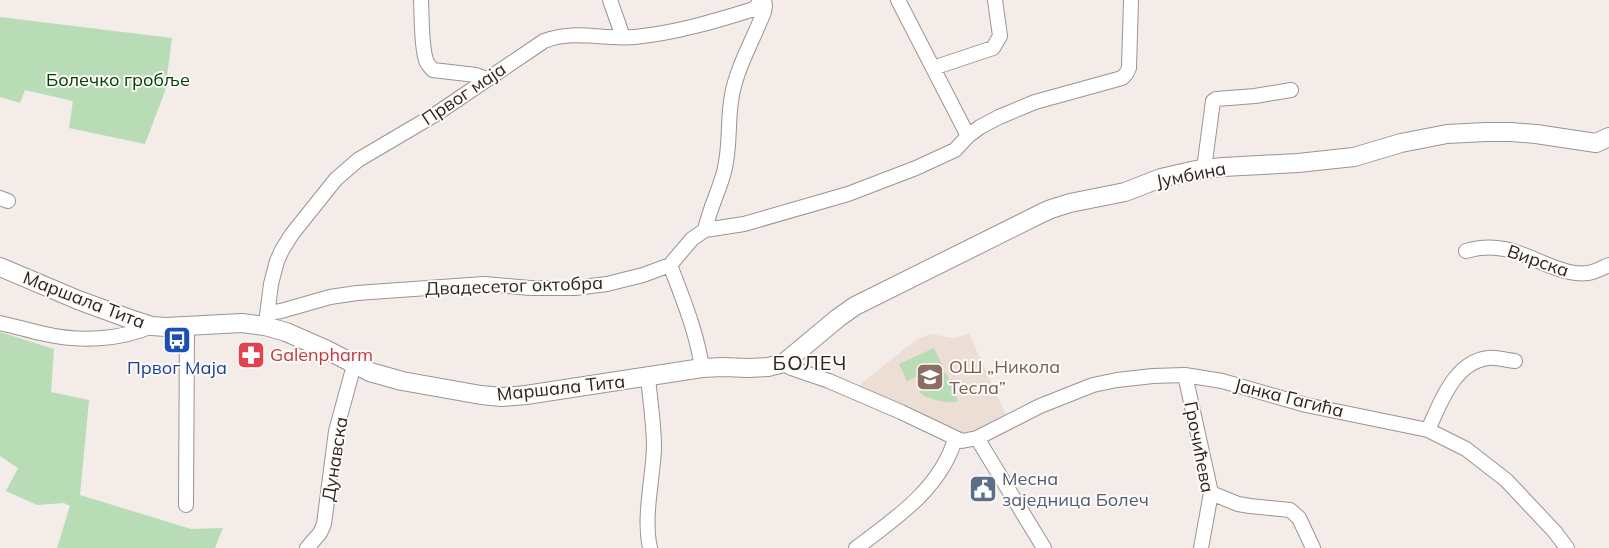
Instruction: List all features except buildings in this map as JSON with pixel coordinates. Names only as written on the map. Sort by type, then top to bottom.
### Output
[{"type":"street","points":[[421,0],[426,61],[429,66],[433,70],[476,75],[487,79]]},
{"type":"street","points":[[610,0],[623,37]]},
{"type":"street","points":[[763,0],[766,6],[732,93],[728,154],[705,230],[744,224],[848,194],[916,168],[954,150],[968,136],[990,121],[1035,102],[1122,78],[1129,68],[1131,0]]},
{"type":"street","name":"Првог маја","points":[[267,319],[274,271],[282,250],[292,234],[336,179],[358,160],[436,114],[544,41],[556,36],[636,37],[731,16],[754,9],[763,0]]},
{"type":"street","points":[[898,0],[968,136]]},
{"type":"street","points":[[933,68],[993,48],[1000,36],[995,0]]},
{"type":"street","points":[[1204,169],[1213,102],[1216,99],[1255,96],[1291,90]]},
{"type":"street","name":"Јумбина","points":[[784,363],[855,306],[1051,209],[1125,192],[1168,176],[1223,167],[1298,163],[1354,157],[1401,143],[1457,133],[1536,134],[1596,143],[1609,137]]},
{"type":"street","name":"Двадесетог октобра","points":[[267,319],[281,311],[330,297],[357,293],[484,284],[530,288],[575,288],[607,284],[643,275],[670,265],[692,240],[705,230]]},
{"type":"street","name":"Вирска","points":[[1466,250],[1490,246],[1505,248],[1529,256],[1562,271],[1577,274],[1590,273],[1609,265]]},
{"type":"street","points":[[670,265],[700,353],[702,368]]},
{"type":"street","name":"Маршала Тита","points":[[0,267],[78,300],[152,326],[187,327],[267,319],[286,332],[370,372],[402,381],[481,395],[502,397],[526,395],[648,378],[702,368],[768,367],[784,363]]},
{"type":"street","points":[[0,323],[46,335],[84,338],[122,336],[152,326]]},
{"type":"street","points":[[186,505],[187,327]]},
{"type":"street","points":[[1428,430],[1453,380],[1464,370],[1473,363],[1488,358],[1515,361]]},
{"type":"street","points":[[784,363],[791,368],[829,381],[901,412],[955,439],[962,441],[977,438],[1044,548]]},
{"type":"street","name":"Дунавска","points":[[307,548],[320,533],[324,524],[336,431],[354,365]]},
{"type":"street","name":"Јанка Гагића","points":[[977,438],[1040,406],[1093,385],[1153,376],[1184,375],[1222,381],[1306,405],[1428,430],[1466,449],[1506,480],[1555,532],[1567,548]]},
{"type":"street","name":"Грочићева","points":[[1184,375],[1210,494],[1201,548]]},
{"type":"street","points":[[648,378],[654,447],[648,506],[650,548]]},
{"type":"street","points":[[856,548],[919,498],[951,453],[955,439]]},
{"type":"street","points":[[1210,494],[1244,505],[1290,510],[1299,518],[1313,548]]},
{"type":"shaded area","name":"ОШ „Никола Тесла”","points":[[930,334],[954,338],[969,334],[1008,419],[984,431],[961,434],[856,388],[907,347],[918,339]]},
{"type":"green space","name":"Болечко гробље","points":[[0,17],[172,38],[165,91],[145,144],[69,128],[73,101],[25,90],[20,103],[0,97]]},
{"type":"green space","points":[[0,332],[54,349],[51,392],[89,400],[80,495],[191,529],[223,528],[215,548],[57,548],[70,506],[64,503],[37,505],[6,491],[18,468],[0,456]]},
{"type":"green space","points":[[934,348],[942,365],[907,381],[899,364]]},
{"type":"green space","points":[[941,373],[946,373],[958,401],[939,401],[920,393],[923,382]]},
{"type":"place","name":"Првог Маја","points":[[177,340]]},
{"type":"place","name":"Galenpharm","points":[[251,355]]},
{"type":"place","name":"ОШ „Никола Тесла”","points":[[930,377]]},
{"type":"place","name":"Месна заједница Болеч","points":[[983,489]]},
{"type":"district","name":"БОЛЕЧ","points":[[810,363]]}]
